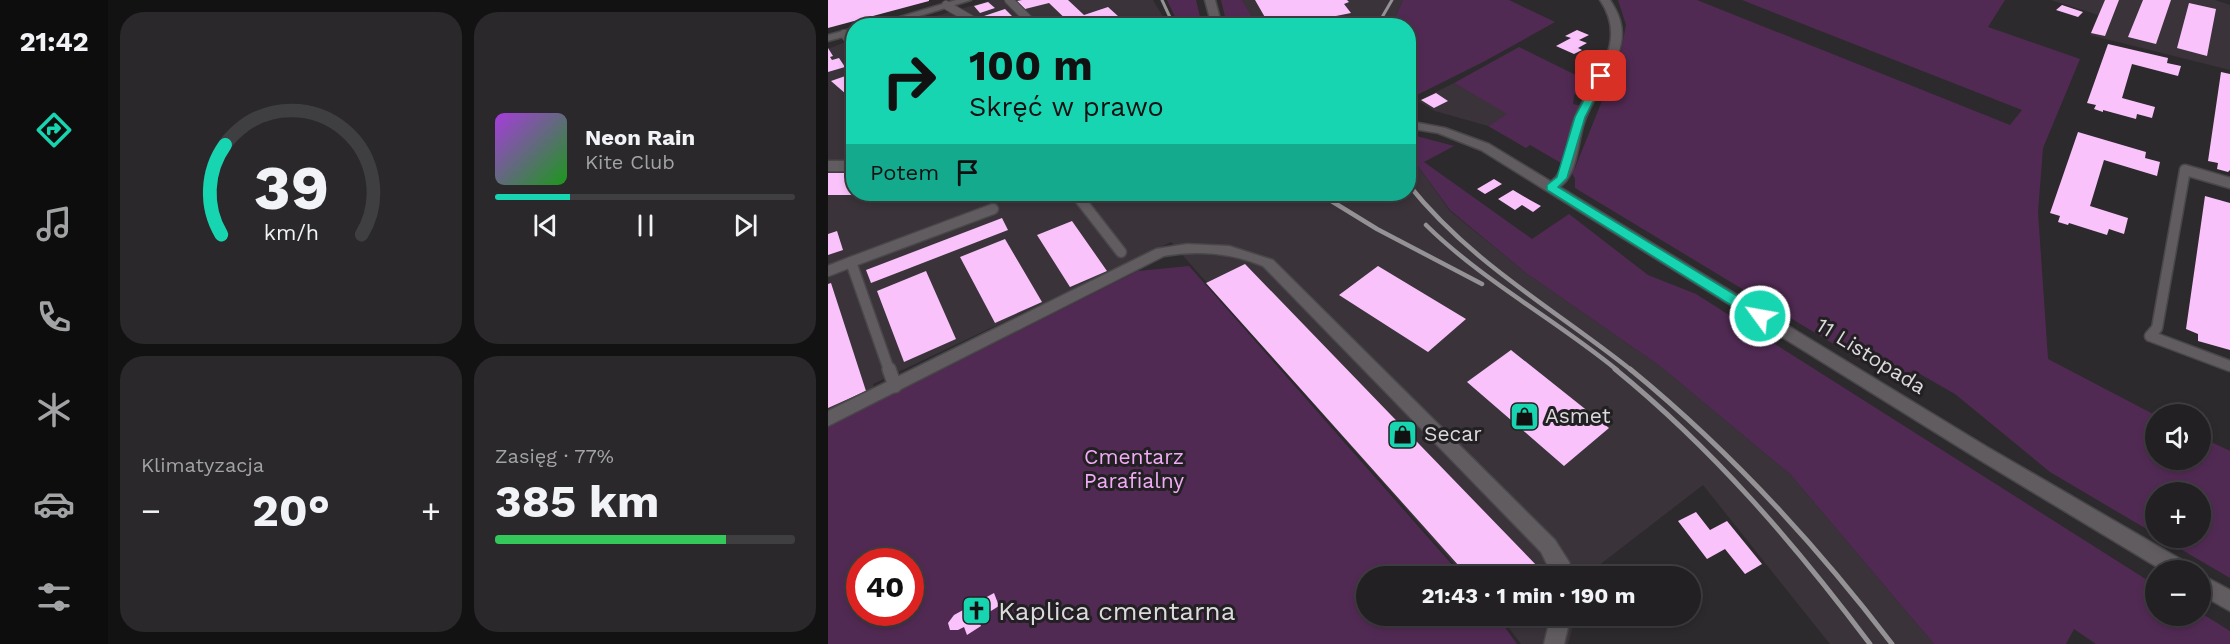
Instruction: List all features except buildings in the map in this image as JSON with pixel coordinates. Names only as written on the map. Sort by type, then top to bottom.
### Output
[{"type":"street","points":[[902,18],[966,0]]},
{"type":"street","points":[[1210,0],[1215,18]]},
{"type":"street","points":[[1551,187],[1562,178],[1580,117],[1612,56],[1617,27],[1612,8],[1605,0]]},
{"type":"street","points":[[828,38],[846,34]]},
{"type":"street","name":"11 Listopada","points":[[1416,125],[1441,130],[1473,141],[1981,452],[2163,560]]},
{"type":"street","points":[[828,419],[1161,252],[1191,248],[1251,256],[1268,263],[1533,531],[1557,559],[1559,566]]},
{"type":"street","points":[[2211,590],[2230,601]]},
{"type":"street","points":[[1554,644],[1558,626]]},
{"type":"lane","points":[[1009,0],[1027,18]]},
{"type":"lane","points":[[946,5],[968,18]]},
{"type":"lane","points":[[828,166],[846,166]]},
{"type":"lane","points":[[2230,183],[2185,170],[2157,328],[2150,336],[2230,366]]},
{"type":"lane","points":[[1081,201],[1121,252]]},
{"type":"lane","points":[[828,271],[993,209]]},
{"type":"lane","points":[[851,262],[895,386]]},
{"type":"shaded area","points":[[991,0],[1153,0],[1164,18],[930,18]]},
{"type":"shaded area","points":[[1242,0],[1403,0],[1395,18],[1253,18]]},
{"type":"shaded area","points":[[2051,0],[2215,0],[2230,5],[2230,70],[2090,35],[2098,15]]},
{"type":"shaded area","points":[[846,42],[846,201],[1416,201],[1416,164],[1450,211],[1526,273],[1660,366],[1790,474],[1934,644],[1830,644],[1703,485],[1598,566],[1456,566],[1171,242],[873,384],[874,390],[828,412],[828,49]]},
{"type":"shaded area","points":[[1454,83],[1508,114],[1488,126],[1435,111],[1418,101]]},
{"type":"shaded area","points":[[1507,626],[1573,626],[1568,644],[1521,644]]},
{"type":"green space","points":[[1167,0],[1196,0],[1200,18],[1176,18]]},
{"type":"green space","points":[[1221,0],[1242,0],[1253,18],[1225,18]]},
{"type":"green space","points":[[1403,0],[1509,0],[1555,22],[1416,96],[1416,18],[1395,18]]},
{"type":"green space","points":[[1618,0],[1697,0],[2010,125],[2022,110],[1742,0],[2005,0],[1988,27],[2080,59],[2043,148],[2038,212],[2048,359],[2145,410],[2145,470],[2211,470],[2211,442],[2230,451],[2230,578],[2211,567],[2211,560],[2199,560],[2179,548],[2211,548],[2211,482],[2145,482],[2145,528],[2050,472],[1955,394],[1913,370],[1900,384],[1575,188],[1575,179],[1571,171],[1575,168],[1620,56],[1626,25]]},
{"type":"green space","points":[[1519,47],[1594,84],[1574,95],[1573,104],[1581,106],[1561,163],[1530,145],[1526,148],[1488,126],[1507,114],[1454,83]]},
{"type":"green space","points":[[1416,136],[1454,146],[1424,162],[1532,239],[1569,214],[1648,275],[1696,294],[2145,579],[2145,626],[2211,626],[2211,619],[2230,631],[2230,644],[2096,644],[2074,629],[2066,644],[1934,644],[1790,474],[1660,366],[1526,273],[1450,210],[1416,164]]},
{"type":"green space","name":"Cmentarz Parafialny","points":[[1189,266],[1453,566],[1356,566],[1356,626],[1504,626],[1517,644],[828,644],[828,427],[1138,271]]},
{"type":"railway","points":[[1162,0],[1170,18]]},
{"type":"railway","points":[[1382,18],[1392,0]]},
{"type":"railway","points":[[1416,193],[1433,213],[1486,262],[1631,370]]},
{"type":"railway","points":[[1331,201],[1377,229],[1482,284]]},
{"type":"railway","points":[[1426,225],[1472,265],[1617,370]]},
{"type":"railway","points":[[1615,369],[1686,432],[1751,499],[1812,570],[1870,644]]},
{"type":"railway","points":[[1630,369],[1702,432],[1769,499],[1832,569],[1892,644]]},
{"type":"place","name":"Asmet","points":[[1524,416]]},
{"type":"place","name":"Secar","points":[[1403,434]]},
{"type":"place","name":"Kaplica cmentarna","points":[[977,611]]},
{"type":"route","points":[[1601,76],[1580,117],[1562,178],[1551,187],[1760,316]]}]
